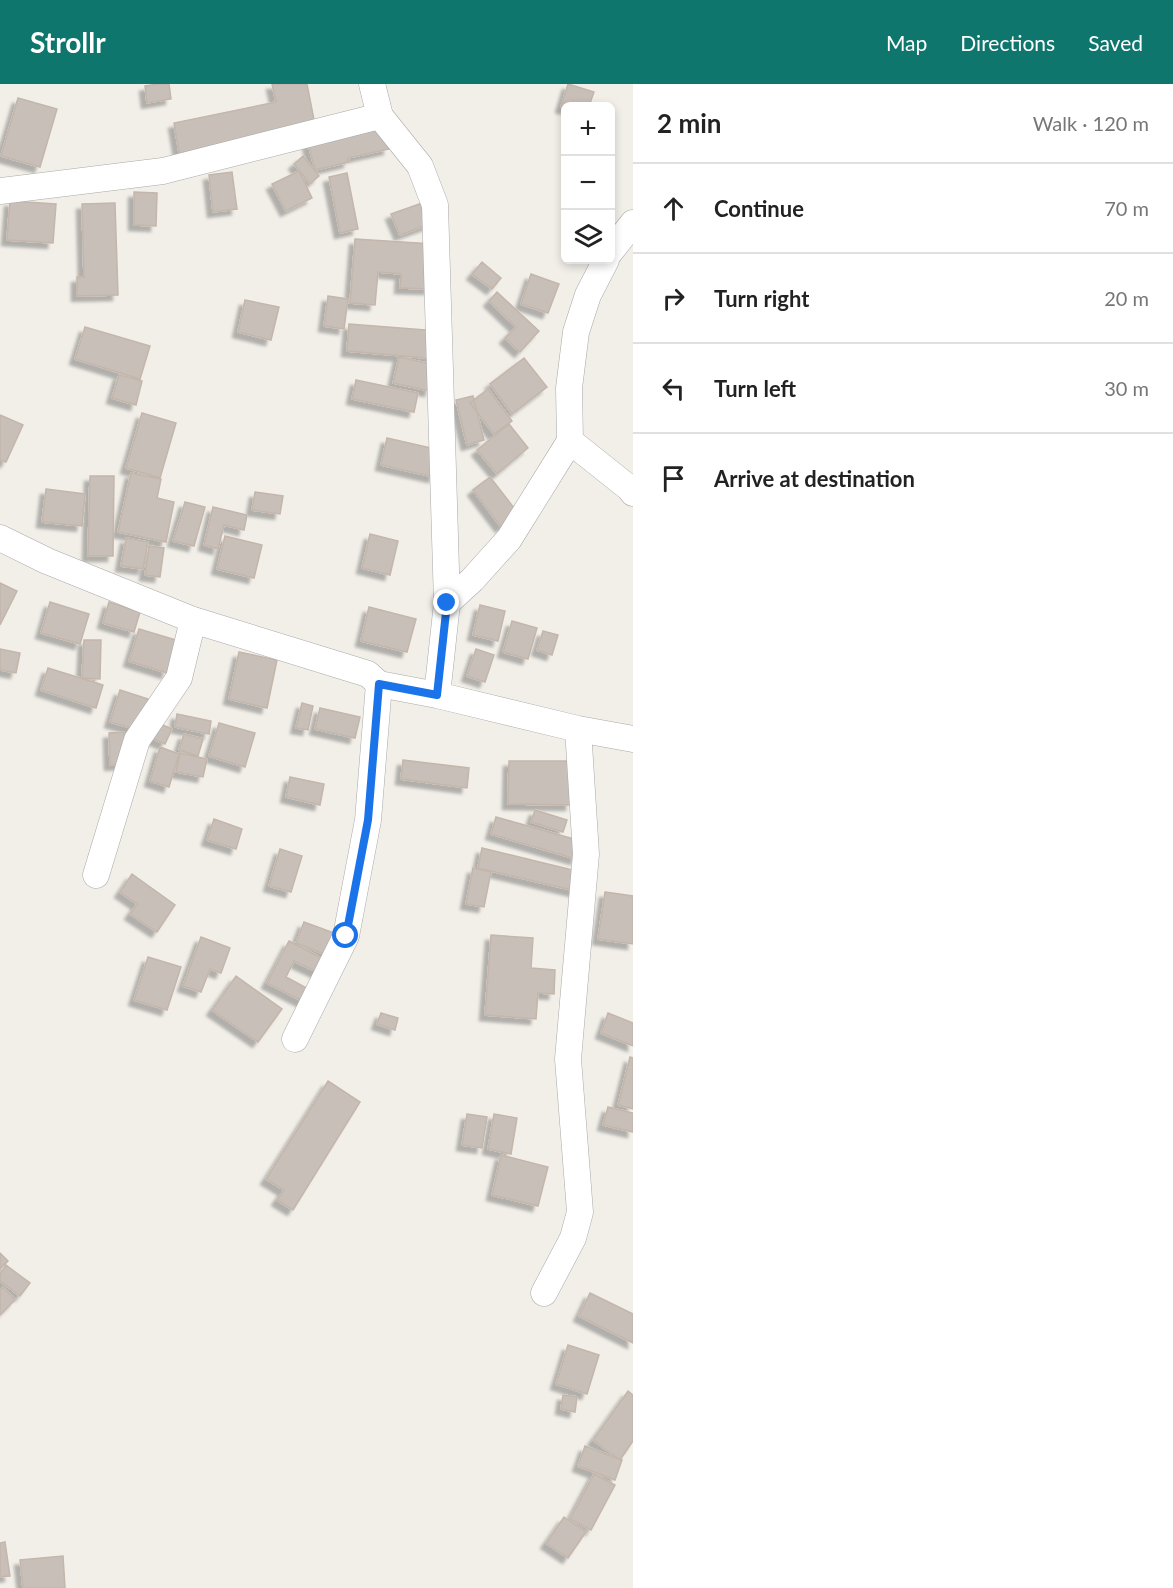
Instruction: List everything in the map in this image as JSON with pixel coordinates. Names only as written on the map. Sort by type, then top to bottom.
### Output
[{"type":"street","points":[[372,84],[380,116],[420,166],[435,205],[447,603],[437,695]]},
{"type":"street","points":[[0,191],[163,171],[380,116]]},
{"type":"street","points":[[615,245],[633,222]]},
{"type":"street","points":[[447,603],[472,580],[509,539],[570,441],[569,388],[576,332],[588,295],[604,264]]},
{"type":"street","points":[[570,441],[633,493]]},
{"type":"street","points":[[0,538],[46,561],[193,620],[368,674],[379,684],[437,695],[578,729],[633,739]]},
{"type":"street","points":[[96,874],[137,740],[179,678],[193,620]]},
{"type":"street","points":[[295,1039],[346,936],[368,820],[379,684]]},
{"type":"street","points":[[544,1293],[573,1238],[580,1212],[568,1059],[586,854],[578,729]]},
{"type":"building","points":[[169,84],[171,99],[147,103],[145,86]]},
{"type":"building","points":[[272,84],[307,84],[316,130],[180,158],[174,123],[276,102]]},
{"type":"building","points":[[568,84],[594,92],[590,102],[563,102]]},
{"type":"building","points":[[18,98],[57,109],[40,167],[1,156]]},
{"type":"building","points":[[384,125],[389,149],[348,158],[349,162],[315,170],[308,143]]},
{"type":"building","points":[[303,156],[319,176],[310,184],[294,164]]},
{"type":"building","points":[[299,171],[312,198],[286,211],[272,184]]},
{"type":"building","points":[[232,172],[237,209],[213,212],[209,175]]},
{"type":"building","points":[[347,173],[358,229],[340,233],[329,177]]},
{"type":"building","points":[[134,192],[157,193],[156,226],[134,225]]},
{"type":"building","points":[[10,201],[56,204],[53,243],[7,240]]},
{"type":"building","points":[[425,202],[433,223],[400,235],[391,214]]},
{"type":"building","points":[[115,203],[118,295],[77,296],[77,277],[84,277],[82,204]]},
{"type":"building","points":[[355,239],[433,244],[430,289],[400,288],[401,274],[378,272],[375,305],[350,303]]},
{"type":"building","points":[[482,262],[501,278],[492,289],[472,274]]},
{"type":"building","points":[[531,274],[559,284],[548,313],[521,304]]},
{"type":"building","points":[[497,292],[539,331],[520,352],[505,338],[516,327],[489,301]]},
{"type":"building","points":[[328,296],[348,299],[344,329],[324,326]]},
{"type":"building","points":[[245,300],[279,307],[271,340],[238,332]]},
{"type":"building","points":[[349,324],[438,331],[436,359],[347,351]]},
{"type":"building","points":[[85,327],[150,346],[140,379],[75,359]]},
{"type":"building","points":[[399,357],[436,365],[430,391],[393,383]]},
{"type":"building","points":[[524,358],[547,387],[512,414],[490,384]]},
{"type":"building","points":[[119,375],[142,381],[136,405],[112,398]]},
{"type":"building","points":[[356,380],[418,393],[414,412],[352,399]]},
{"type":"building","points":[[488,389],[512,421],[494,434],[470,403]]},
{"type":"building","points":[[473,396],[484,440],[467,445],[456,400]]},
{"type":"building","points":[[142,413],[176,423],[160,478],[126,468]]},
{"type":"building","points":[[0,415],[23,425],[6,462],[0,460]]},
{"type":"building","points":[[509,424],[528,448],[497,474],[477,450]]},
{"type":"building","points":[[387,438],[440,450],[434,477],[381,465]]},
{"type":"building","points":[[131,473],[161,479],[157,498],[174,502],[166,542],[118,532]]},
{"type":"building","points":[[90,476],[114,476],[113,556],[88,556]]},
{"type":"building","points":[[490,477],[518,513],[501,527],[473,490]]},
{"type":"building","points":[[46,489],[85,494],[82,526],[42,522]]},
{"type":"building","points":[[255,492],[283,496],[280,514],[252,510]]},
{"type":"building","points":[[185,502],[205,507],[194,546],[173,541]]},
{"type":"building","points":[[213,507],[247,515],[244,530],[224,525],[218,549],[204,545]]},
{"type":"building","points":[[370,534],[398,541],[390,575],[362,568]]},
{"type":"building","points":[[225,536],[262,545],[254,578],[217,569]]},
{"type":"building","points":[[126,538],[148,542],[143,569],[121,566]]},
{"type":"building","points":[[149,546],[164,548],[160,577],[145,575]]},
{"type":"building","points":[[0,583],[17,591],[0,625]]},
{"type":"building","points":[[50,602],[89,614],[80,644],[41,633]]},
{"type":"building","points":[[109,602],[140,612],[134,632],[103,623]]},
{"type":"building","points":[[480,605],[505,611],[498,641],[473,635]]},
{"type":"building","points":[[369,607],[416,619],[407,652],[361,641]]},
{"type":"building","points":[[512,621],[537,628],[528,659],[503,652]]},
{"type":"building","points":[[139,629],[176,640],[167,673],[129,661]]},
{"type":"building","points":[[543,631],[558,635],[552,655],[537,650]]},
{"type":"building","points":[[84,640],[101,640],[100,679],[82,678]]},
{"type":"building","points":[[0,649],[20,653],[16,673],[0,670]]},
{"type":"building","points":[[476,649],[494,655],[485,682],[467,676]]},
{"type":"building","points":[[239,652],[277,660],[267,708],[229,699]]},
{"type":"building","points":[[48,668],[103,685],[96,708],[41,690]]},
{"type":"building","points":[[120,690],[148,699],[138,730],[110,722]]},
{"type":"building","points":[[302,703],[313,706],[308,730],[296,728]]},
{"type":"building","points":[[320,708],[360,717],[355,738],[315,729]]},
{"type":"building","points":[[177,714],[211,721],[209,734],[175,727]]},
{"type":"building","points":[[158,723],[172,729],[165,744],[151,738]]},
{"type":"building","points":[[219,723],[255,733],[245,767],[209,756]]},
{"type":"building","points":[[124,732],[125,764],[110,765],[109,733]]},
{"type":"building","points":[[184,734],[203,739],[198,756],[179,750]]},
{"type":"building","points":[[160,747],[179,754],[169,787],[150,781]]},
{"type":"building","points":[[180,753],[207,759],[203,777],[176,772]]},
{"type":"building","points":[[403,760],[469,768],[467,788],[401,779]]},
{"type":"building","points":[[509,761],[572,761],[571,805],[508,804]]},
{"type":"building","points":[[290,777],[324,784],[320,805],[286,797]]},
{"type":"building","points":[[535,810],[567,820],[563,832],[531,822]]},
{"type":"building","points":[[496,817],[581,841],[576,859],[491,834]]},
{"type":"building","points":[[214,819],[242,829],[236,849],[207,840]]},
{"type":"building","points":[[482,848],[581,872],[576,891],[478,868]]},
{"type":"building","points":[[280,849],[302,856],[291,892],[269,886]]},
{"type":"building","points":[[473,868],[491,872],[484,907],[466,904]]},
{"type":"building","points":[[132,874],[175,905],[157,932],[130,914],[137,904],[120,892]]},
{"type":"building","points":[[605,892],[633,896],[633,944],[598,939]]},
{"type":"building","points":[[304,922],[342,936],[334,958],[296,943]]},
{"type":"building","points":[[491,935],[533,938],[531,968],[555,970],[554,994],[538,993],[536,1019],[485,1015]]},
{"type":"building","points":[[201,937],[230,948],[221,973],[210,969],[201,992],[183,986]]},
{"type":"building","points":[[289,941],[329,962],[323,975],[294,961],[286,977],[314,992],[308,1004],[267,983]]},
{"type":"building","points":[[148,957],[181,967],[167,1010],[134,1000]]},
{"type":"building","points":[[236,976],[282,1009],[258,1042],[212,1010]]},
{"type":"building","points":[[381,1013],[398,1018],[395,1030],[377,1024]]},
{"type":"building","points":[[608,1013],[633,1023],[633,1046],[601,1033]]},
{"type":"building","points":[[630,1057],[633,1058],[633,1109],[618,1105]]},
{"type":"building","points":[[328,1081],[360,1102],[293,1210],[277,1200],[284,1190],[266,1179]]},
{"type":"building","points":[[608,1107],[633,1113],[633,1132],[603,1125]]},
{"type":"building","points":[[467,1114],[487,1117],[482,1148],[462,1145]]},
{"type":"building","points":[[494,1114],[517,1118],[511,1154],[488,1149]]},
{"type":"building","points":[[501,1155],[548,1167],[538,1206],[492,1195]]},
{"type":"building","points":[[0,1253],[8,1261],[0,1269]]},
{"type":"building","points":[[6,1265],[30,1283],[20,1296],[0,1281],[0,1274]]},
{"type":"building","points":[[3,1287],[15,1300],[0,1315],[0,1290]]},
{"type":"building","points":[[590,1293],[633,1314],[633,1343],[579,1316]]},
{"type":"building","points":[[568,1345],[599,1355],[587,1394],[556,1384]]},
{"type":"building","points":[[628,1391],[633,1395],[633,1441],[620,1460],[593,1440]]},
{"type":"building","points":[[563,1395],[577,1397],[575,1412],[561,1409]]},
{"type":"building","points":[[585,1446],[622,1460],[615,1480],[578,1466]]},
{"type":"building","points":[[594,1474],[615,1485],[591,1530],[570,1519]]},
{"type":"building","points":[[564,1517],[586,1532],[568,1558],[546,1543]]},
{"type":"building","points":[[5,1542],[10,1576],[0,1577],[0,1543]]},
{"type":"building","points":[[63,1556],[65,1588],[23,1588],[20,1560]]},
{"type":"route","points":[[346,936],[368,820],[379,684],[437,695],[447,603]]}]
